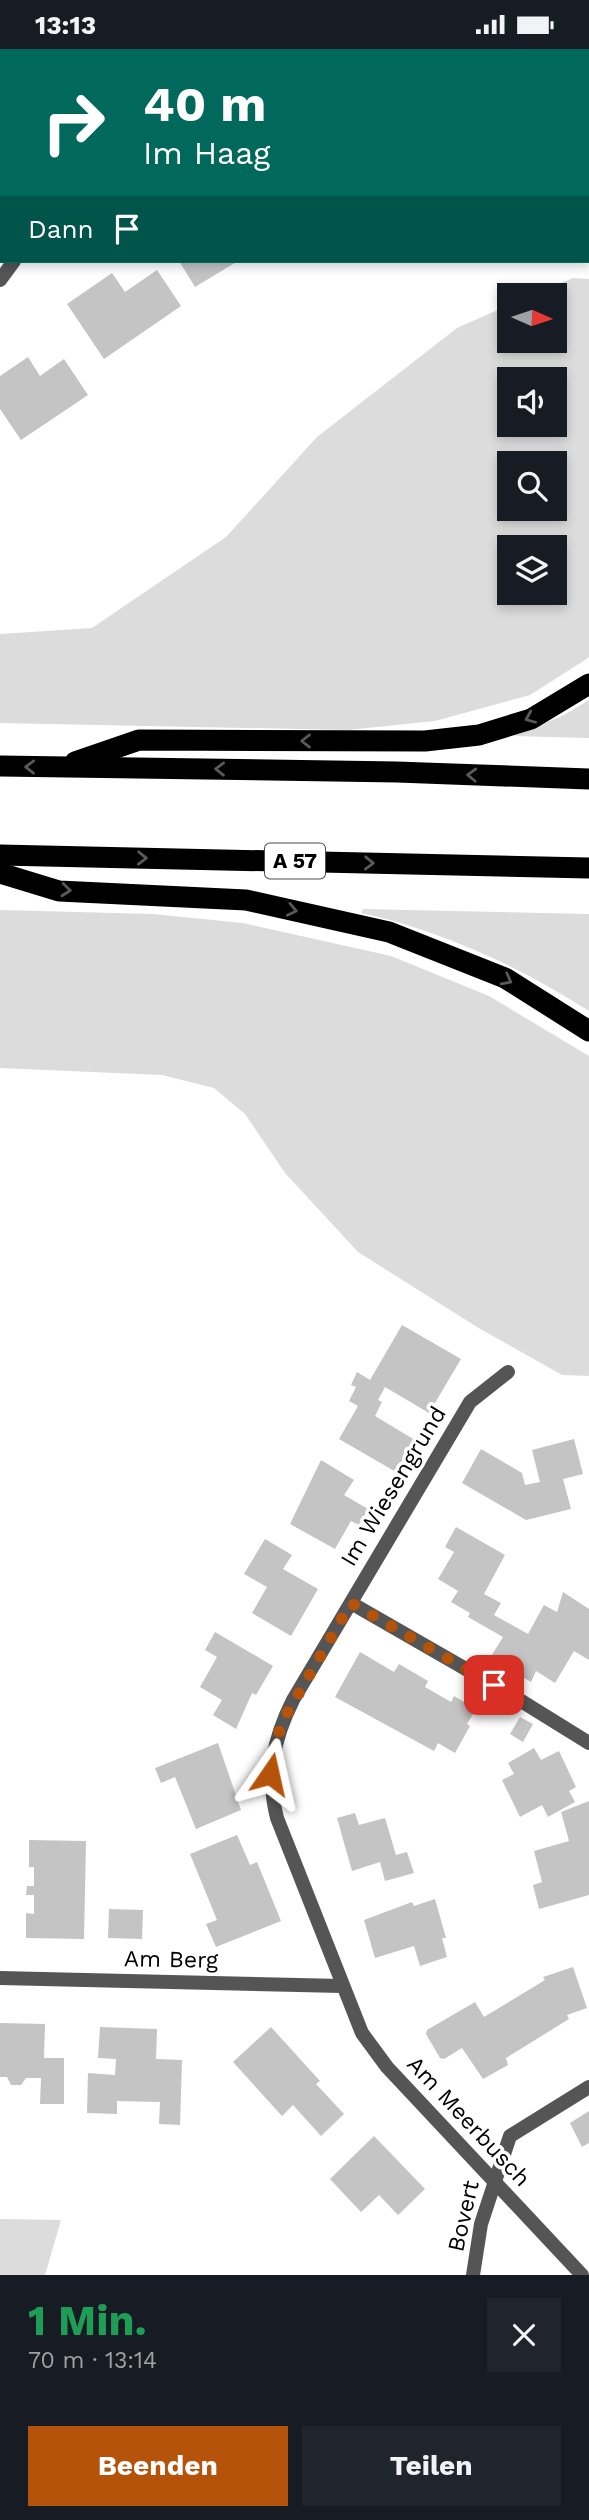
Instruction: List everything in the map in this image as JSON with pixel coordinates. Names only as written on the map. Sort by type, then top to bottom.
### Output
[{"type":"highway","points":[[59,767],[138,740],[425,741],[479,735],[531,719],[589,684]]},
{"type":"highway","points":[[0,766],[397,772],[589,779]]},
{"type":"highway","name":"A 57","points":[[0,855],[589,868]]},
{"type":"highway","points":[[0,873],[60,891],[246,900],[389,932],[505,978],[589,1031]]},
{"type":"street","points":[[0,280],[13,263]]},
{"type":"street","name":"Im Wiesengrund","points":[[342,1986],[277,1818],[270,1774],[281,1724],[470,1402],[508,1372]]},
{"type":"street","points":[[351,1603],[589,1743]]},
{"type":"street","name":"Am Berg","points":[[0,1978],[342,1986]]},
{"type":"street","name":"Am Meerbusch","points":[[342,1986],[362,2033],[387,2067],[582,2275]]},
{"type":"street","name":"Bovert","points":[[473,2275],[481,2224],[510,2136],[589,2087]]},
{"type":"shaded area","points":[[573,278],[589,279],[589,657],[530,695],[435,721],[348,730],[0,723],[0,634],[92,628],[226,537],[317,437],[457,328],[497,310],[497,353],[567,353],[567,283],[561,283]]},
{"type":"shaded area","points":[[589,700],[589,738],[514,736],[564,715]]},
{"type":"shaded area","points":[[363,909],[589,914],[589,1011],[535,979],[479,952],[421,930],[361,913]]},
{"type":"shaded area","points":[[0,910],[153,914],[243,923],[391,956],[489,996],[589,1056],[589,1376],[562,1375],[477,1327],[358,1252],[285,1173],[245,1114],[214,1088],[162,1075],[0,1068]]},
{"type":"shaded area","points":[[0,2219],[61,2220],[45,2275],[0,2275]]},
{"type":"building","points":[[180,263],[235,263],[195,287]]},
{"type":"building","points":[[157,270],[181,306],[104,359],[67,304],[112,273],[125,292]]},
{"type":"building","points":[[28,357],[40,376],[64,359],[88,395],[21,440],[0,409],[0,376]]},
{"type":"building","points":[[402,1325],[461,1359],[429,1413],[385,1387],[378,1400],[382,1402],[375,1416],[415,1440],[396,1472],[339,1439],[358,1406],[349,1401],[356,1387],[351,1385],[357,1372],[370,1380]]},
{"type":"building","points":[[574,1439],[583,1474],[563,1479],[571,1509],[526,1520],[462,1483],[481,1449],[522,1473],[525,1485],[540,1482],[532,1450]]},
{"type":"building","points":[[321,1460],[354,1480],[344,1495],[368,1509],[359,1525],[351,1521],[335,1549],[290,1524]]},
{"type":"building","points":[[456,1527],[505,1555],[484,1594],[501,1603],[494,1615],[528,1634],[544,1605],[557,1612],[563,1592],[589,1609],[589,1660],[574,1651],[555,1683],[536,1671],[531,1682],[490,1658],[503,1637],[468,1617],[470,1613],[451,1602],[458,1591],[438,1579],[454,1552],[445,1547]]},
{"type":"building","points":[[265,1539],[292,1555],[283,1569],[318,1589],[291,1636],[252,1613],[267,1587],[244,1574]]},
{"type":"building","points":[[215,1632],[273,1666],[256,1695],[252,1693],[236,1729],[213,1715],[222,1700],[200,1687],[217,1657],[205,1650]]},
{"type":"building","points":[[360,1652],[394,1672],[399,1664],[428,1681],[425,1687],[451,1702],[454,1696],[476,1709],[455,1753],[438,1743],[434,1751],[335,1697]]},
{"type":"building","points":[[520,1717],[533,1724],[523,1742],[510,1734]]},
{"type":"building","points":[[218,1743],[241,1810],[196,1829],[175,1777],[161,1783],[155,1768]]},
{"type":"building","points":[[534,1748],[541,1760],[559,1751],[576,1787],[569,1791],[575,1802],[548,1817],[542,1805],[520,1817],[502,1780],[514,1774],[508,1763]]},
{"type":"building","points":[[589,1801],[589,1895],[539,1909],[533,1885],[542,1882],[534,1851],[569,1841],[561,1812]]},
{"type":"building","points":[[355,1813],[359,1825],[385,1818],[396,1855],[407,1852],[414,1873],[385,1881],[380,1862],[352,1871],[337,1818]]},
{"type":"building","points":[[237,1835],[250,1865],[257,1862],[281,1921],[216,1947],[206,1924],[217,1920],[190,1854]]},
{"type":"building","points":[[29,1840],[86,1841],[84,1939],[26,1938],[26,1913],[34,1914],[34,1895],[26,1895],[27,1886],[34,1886],[34,1867],[29,1867]]},
{"type":"building","points":[[435,1899],[446,1938],[442,1938],[447,1957],[420,1966],[414,1946],[375,1958],[364,1920],[412,1902],[414,1906]]},
{"type":"building","points":[[109,1909],[143,1910],[142,1939],[108,1938]]},
{"type":"building","points":[[573,1967],[587,2008],[567,2015],[569,2019],[506,2058],[508,2065],[483,2079],[462,2048],[444,2059],[440,2058],[426,2034],[427,2030],[475,2002],[484,2017],[545,1980],[543,1977]]},
{"type":"building","points":[[0,2023],[45,2024],[44,2058],[64,2058],[64,2104],[40,2104],[41,2078],[26,2078],[21,2085],[11,2085],[7,2077],[0,2077]]},
{"type":"building","points":[[100,2027],[157,2029],[156,2059],[182,2060],[180,2125],[159,2124],[160,2102],[117,2101],[117,2114],[87,2113],[88,2073],[115,2075],[116,2059],[98,2058]]},
{"type":"building","points":[[271,2027],[320,2081],[316,2084],[344,2114],[321,2136],[293,2105],[282,2116],[233,2062]]},
{"type":"building","points":[[589,2111],[589,2143],[582,2147],[570,2123]]},
{"type":"building","points":[[374,2136],[425,2189],[398,2215],[379,2195],[361,2212],[330,2179]]},
{"type":"route","points":[[270,1774],[273,1750],[281,1724],[351,1603],[494,1685]]}]
